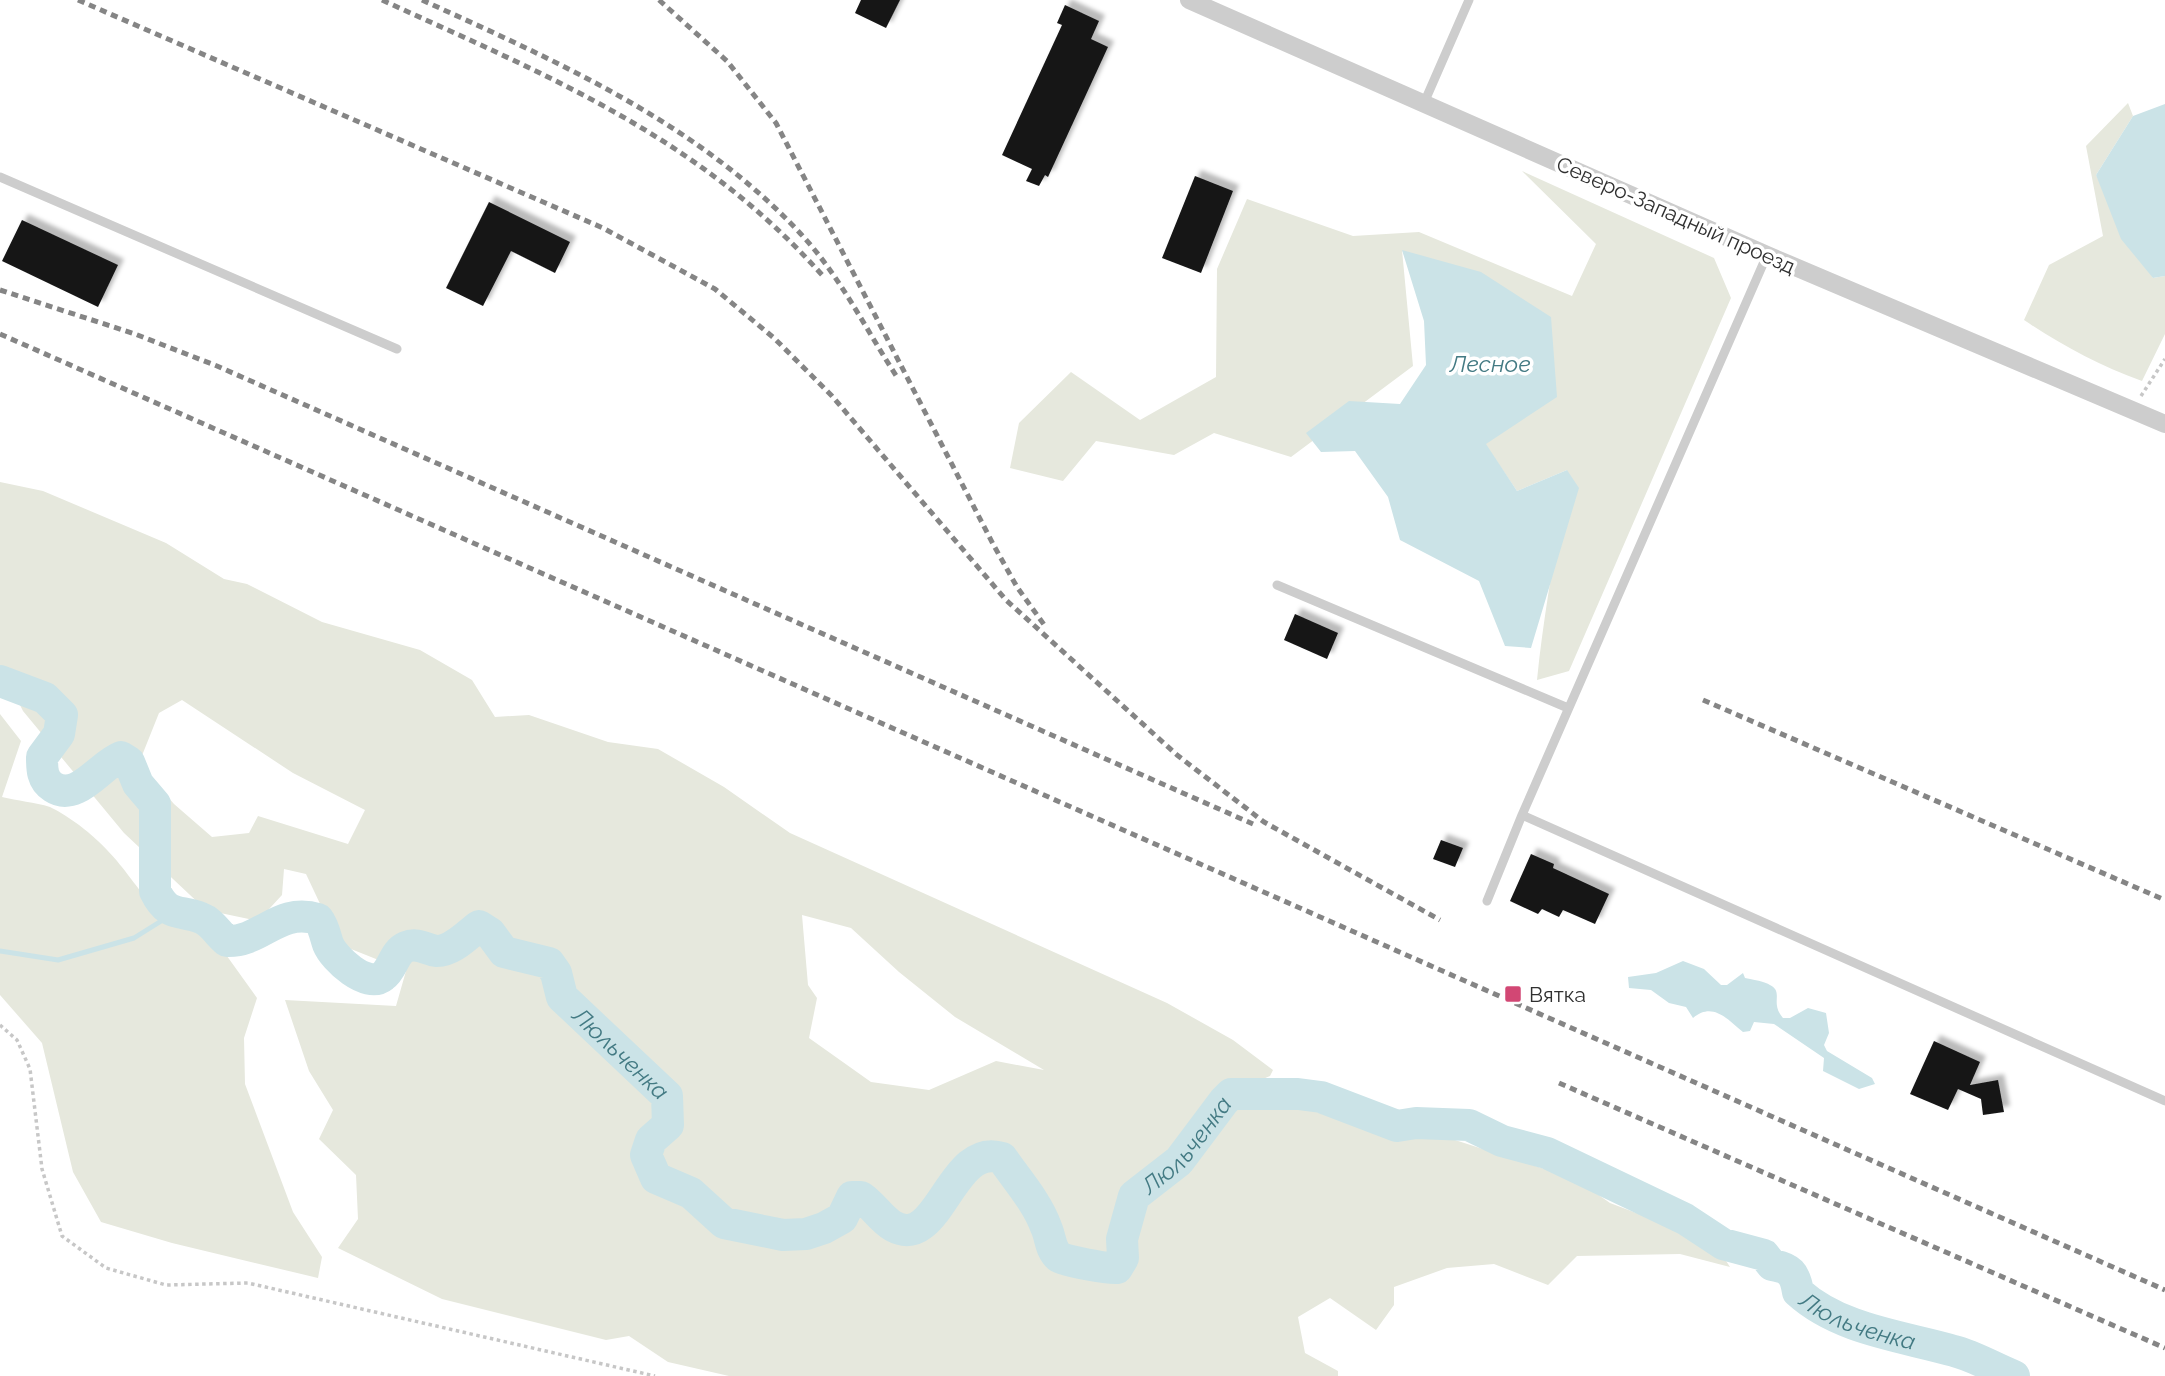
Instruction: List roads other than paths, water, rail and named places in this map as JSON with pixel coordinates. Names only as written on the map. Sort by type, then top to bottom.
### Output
[{"type":"street","name":"Северо-Западный проезд","points":[[1189,0],[1767,255],[2165,424]]},
{"type":"lane","points":[[1424,103],[1469,0]]},
{"type":"lane","points":[[0,177],[397,349]]},
{"type":"lane","points":[[1487,901],[1568,708],[1767,255]]},
{"type":"lane","points":[[1277,585],[1568,708]]},
{"type":"lane","points":[[1522,815],[2165,1101]]},
{"type":"water","points":[[2165,104],[2165,276],[2153,278],[2121,239],[2096,175],[2133,116]]},
{"type":"water","name":"Лесное","points":[[1402,250],[1481,272],[1551,317],[1557,397],[1486,444],[1517,491],[1567,470],[1579,488],[1531,648],[1505,646],[1479,581],[1400,540],[1388,497],[1355,451],[1321,452],[1306,433],[1349,401],[1400,404],[1426,365],[1424,321]]},
{"type":"water","points":[[1683,961],[1704,969],[1721,985],[1727,985],[1743,973],[1745,978],[1770,985],[1777,993],[1778,1011],[1783,1018],[1790,1018],[1808,1008],[1826,1013],[1829,1033],[1824,1045],[1827,1051],[1872,1078],[1875,1084],[1859,1089],[1823,1071],[1824,1058],[1774,1024],[1754,1022],[1750,1031],[1743,1032],[1720,1014],[1707,1011],[1693,1018],[1686,1007],[1669,1003],[1651,990],[1629,988],[1628,977],[1656,973]]},
{"type":"waterway","name":"Люльченка","points":[[0,681],[45,698],[62,715],[59,734],[42,757],[45,778],[53,787],[62,791],[71,790],[121,757],[129,762],[138,784],[155,804],[155,891],[169,909],[205,920],[227,941],[239,940],[292,918],[318,919],[328,944],[337,957],[360,976],[376,979],[386,973],[402,949],[414,945],[443,950],[460,942],[479,926],[490,933],[504,952],[549,963],[556,973],[562,997],[667,1096],[668,1125],[651,1140],[646,1155],[656,1178],[691,1193],[724,1223],[783,1235],[806,1234],[842,1218],[852,1197],[861,1197],[893,1226],[909,1230],[923,1224],[970,1165],[984,1157],[1002,1158],[1037,1209],[1048,1231],[1052,1247],[1059,1257],[1117,1268],[1123,1258],[1122,1239],[1134,1196],[1179,1161],[1231,1094],[1298,1094],[1321,1097],[1397,1126],[1416,1123],[1469,1125],[1502,1141],[1547,1153],[1685,1219],[1723,1244],[1764,1255],[1772,1265],[1791,1273],[1798,1292],[1833,1315],[1872,1330],[1962,1353],[2014,1376]]},
{"type":"waterway","points":[[0,951],[58,960],[134,938],[174,913]]},
{"type":"railway","points":[[78,0],[603,228],[715,289],[774,338],[832,396],[1006,600],[1177,755],[1264,822],[1440,920]]},
{"type":"railway","points":[[382,0],[562,84],[672,147],[725,184],[775,227],[823,276]]},
{"type":"railway","points":[[422,0],[573,71],[670,126],[715,158],[759,193],[813,248],[839,283],[897,377]]},
{"type":"railway","points":[[659,0],[727,61],[776,123],[993,544],[1017,587],[1045,626]]},
{"type":"railway","points":[[0,290],[135,334],[217,366],[1253,824]]},
{"type":"railway","points":[[0,334],[2165,1290]]},
{"type":"railway","points":[[1703,700],[2165,900]]},
{"type":"railway","points":[[1559,1083],[2165,1348]]},
{"type":"place","name":"Вятка","points":[[1513,994]]}]
